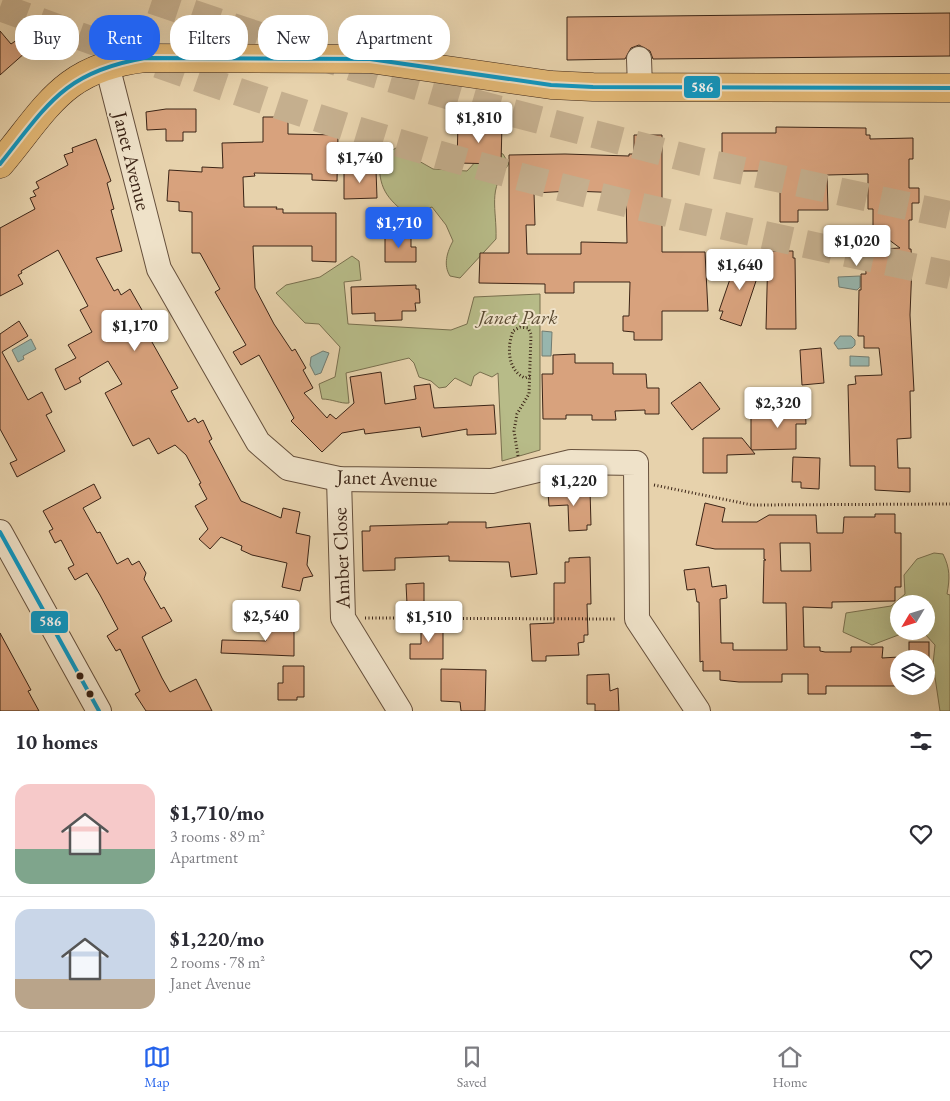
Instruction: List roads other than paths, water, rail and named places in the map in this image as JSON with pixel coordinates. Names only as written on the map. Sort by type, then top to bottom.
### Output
[{"type":"main road","points":[[0,164],[46,104],[75,81],[107,66],[145,58],[370,59],[551,85],[950,88]]},
{"type":"street","points":[[639,59],[640,87]]},
{"type":"street","name":"Janet Avenue","points":[[107,66],[154,251],[168,284],[258,442],[288,468],[339,479],[492,481],[571,462],[636,463],[637,619],[698,711]]},
{"type":"street","name":"Amber Close","points":[[339,479],[343,618],[400,711]]},
{"type":"street","points":[[0,532],[99,711]]},
{"type":"water","points":[[860,276],[860,287],[857,290],[839,287],[838,277]]},
{"type":"water","points":[[542,331],[552,332],[551,356],[542,356]]},
{"type":"water","points":[[840,336],[851,336],[855,340],[855,345],[852,348],[838,349],[834,343]]},
{"type":"water","points":[[31,339],[36,349],[23,356],[24,359],[18,362],[12,350]]},
{"type":"water","points":[[323,351],[329,353],[321,373],[315,375],[310,365],[311,357]]},
{"type":"water","points":[[850,356],[869,357],[869,366],[850,366]]},
{"type":"water","points":[[239,619],[253,619],[259,623],[259,629],[256,631],[238,631],[233,625]]},
{"type":"tunnel","points":[[152,0],[355,68],[478,104],[702,162],[950,215]]},
{"type":"tunnel","points":[[0,7],[262,100],[462,161],[686,217],[950,275]]},
{"type":"park label","name":"Janet Park","points":[[518,317]]}]
